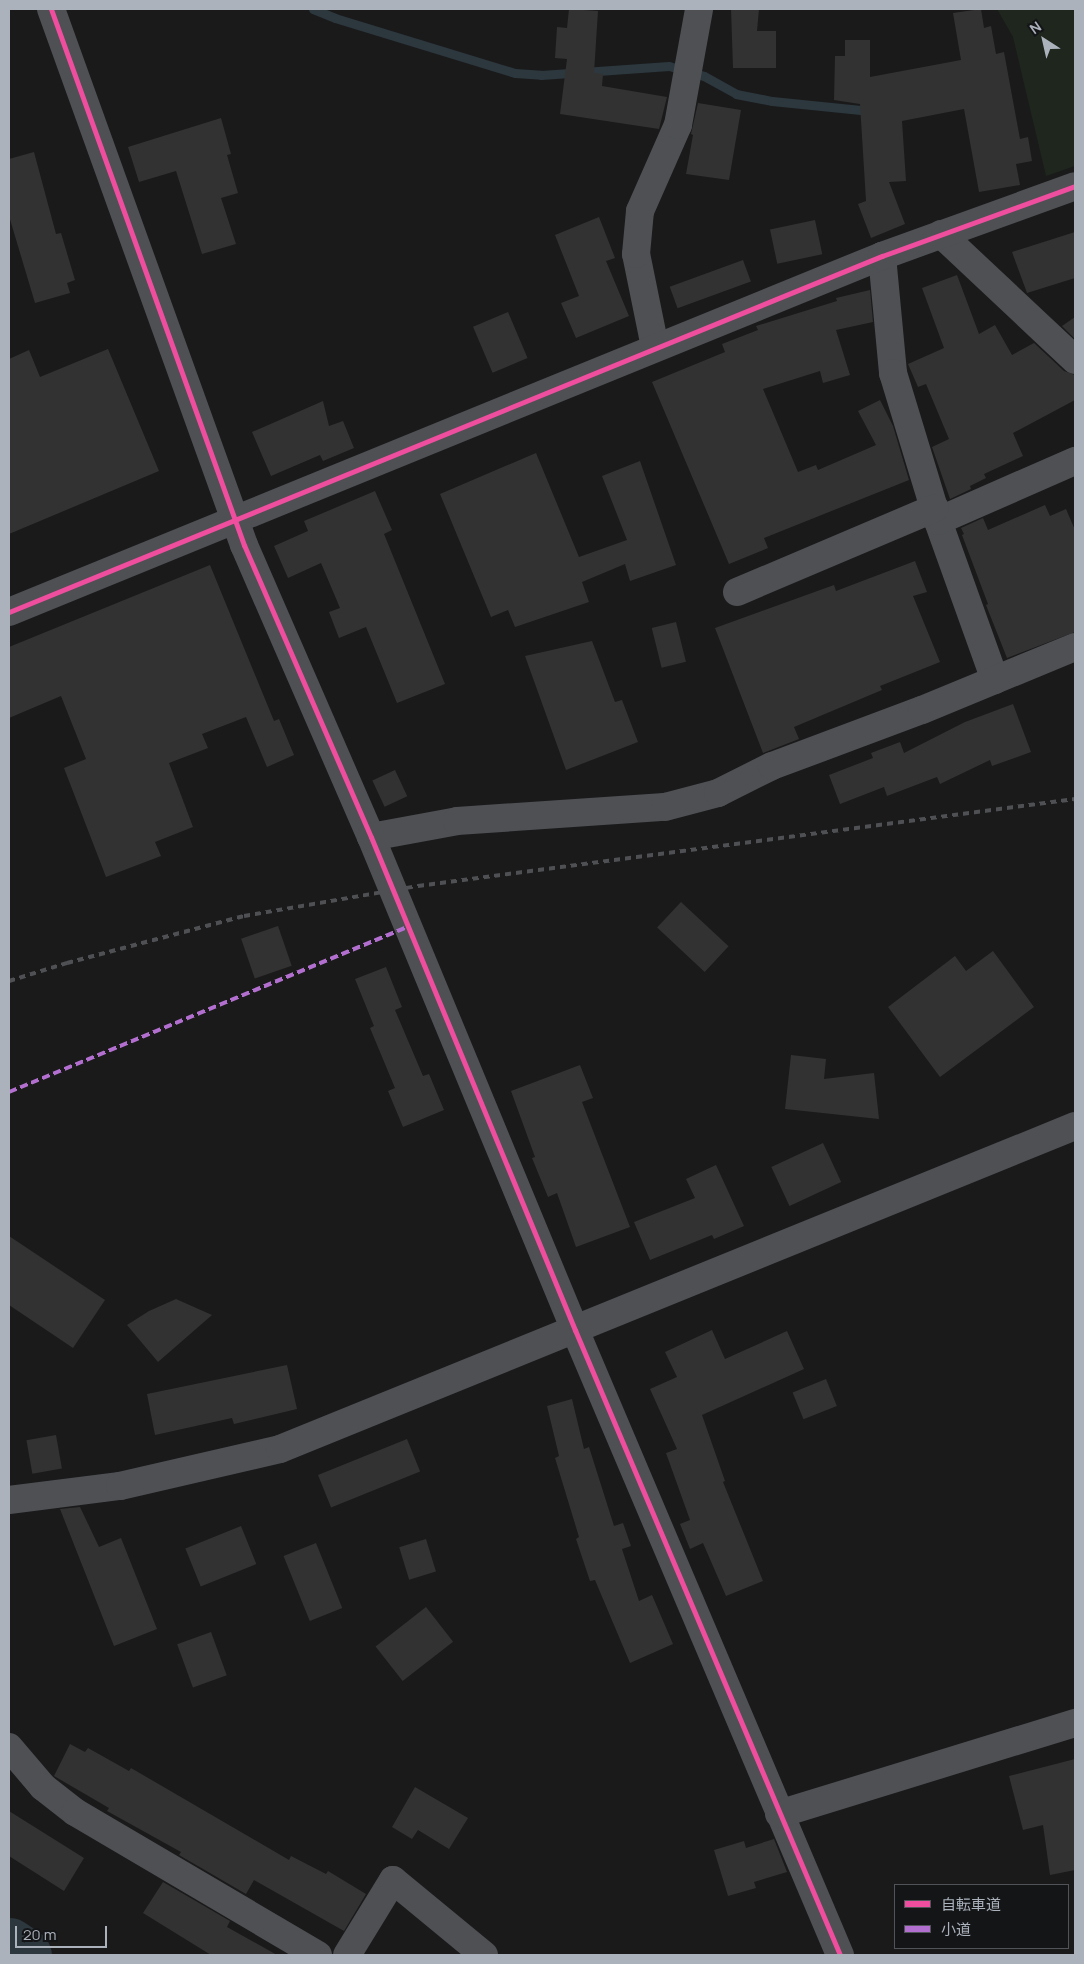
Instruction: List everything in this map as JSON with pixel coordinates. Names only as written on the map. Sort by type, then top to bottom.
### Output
[{"type":"street","points":[[51,9],[234,519],[371,837],[575,1330],[840,1955]]},
{"type":"street","points":[[655,347],[636,254],[640,211],[678,125],[699,9]]},
{"type":"street","points":[[9,612],[882,256],[1075,186]]},
{"type":"street","points":[[941,234],[1075,360]]},
{"type":"street","points":[[882,256],[893,373],[936,514],[994,680]]},
{"type":"street","points":[[737,592],[1075,461]]},
{"type":"street","points":[[371,837],[457,820],[664,807],[718,793],[772,766],[1075,647]]},
{"type":"street","points":[[9,1500],[120,1486],[280,1450],[1075,1126]]},
{"type":"street","points":[[779,1814],[1075,1722]]},
{"type":"street","points":[[9,1747],[43,1787],[75,1812],[318,1955]]},
{"type":"street","points":[[347,1955],[393,1880],[484,1955]]},
{"type":"shaded area","points":[[997,9],[1075,9],[1075,166],[1046,176],[1013,37]]},
{"type":"building","points":[[569,9],[598,11],[594,73],[603,74],[602,86],[667,97],[659,129],[560,114],[567,59],[555,58],[557,27],[567,28]]},
{"type":"building","points":[[731,9],[759,9],[757,31],[776,31],[776,68],[733,68]]},
{"type":"building","points":[[981,9],[984,28],[991,26],[996,54],[1004,52],[1020,139],[1028,137],[1032,161],[1016,164],[1020,185],[979,192],[964,109],[902,121],[906,181],[889,182],[905,224],[871,238],[858,204],[866,201],[860,104],[834,100],[835,56],[845,56],[845,40],[870,40],[870,77],[961,60],[953,13]]},
{"type":"building","points":[[698,103],[741,110],[729,180],[686,174],[693,135],[691,134]]},
{"type":"building","points":[[221,118],[231,154],[227,155],[238,193],[221,198],[236,244],[202,254],[176,171],[139,182],[128,147]]},
{"type":"building","points":[[34,152],[56,234],[61,233],[75,280],[67,283],[70,293],[35,303],[9,216],[9,159]]},
{"type":"building","points":[[599,217],[615,258],[606,261],[629,316],[576,338],[561,303],[579,296],[555,235]]},
{"type":"building","points":[[815,220],[822,254],[777,264],[770,230]]},
{"type":"building","points":[[1075,232],[1075,278],[1027,293],[1012,252]]},
{"type":"building","points":[[743,260],[751,282],[678,308],[670,287]]},
{"type":"building","points":[[957,275],[979,334],[995,325],[1012,355],[1034,343],[1064,371],[1075,375],[1075,400],[1013,433],[1023,456],[984,474],[986,478],[970,486],[971,489],[950,499],[932,447],[949,439],[926,384],[918,387],[908,364],[944,348],[922,288]]},
{"type":"building","points":[[870,290],[873,322],[836,330],[850,375],[823,383],[820,371],[763,389],[798,472],[816,465],[818,470],[876,445],[858,411],[880,400],[893,426],[909,480],[764,538],[768,548],[729,564],[652,382],[725,352],[722,344],[758,330],[756,326],[837,301],[836,298]]},
{"type":"building","points":[[508,312],[528,358],[493,373],[473,327]]},
{"type":"building","points":[[1075,317],[1075,339],[1062,326]]},
{"type":"building","points":[[108,349],[159,471],[9,534],[9,359],[29,350],[40,377]]},
{"type":"building","points":[[323,401],[329,426],[343,421],[354,448],[323,461],[320,455],[271,476],[252,432]]},
{"type":"building","points":[[536,453],[579,557],[627,540],[602,476],[640,461],[676,565],[630,581],[625,564],[582,582],[589,602],[515,627],[508,610],[491,617],[440,494]]},
{"type":"building","points":[[375,491],[392,530],[384,534],[445,684],[397,703],[366,627],[339,638],[329,612],[340,608],[321,563],[288,578],[274,546],[308,531],[304,521]]},
{"type":"building","points":[[1045,505],[1050,516],[1066,509],[1075,530],[1075,632],[1007,658],[986,605],[988,604],[961,528],[983,518],[988,530]]},
{"type":"building","points":[[915,561],[927,592],[913,596],[940,662],[880,686],[882,690],[794,727],[799,739],[763,753],[715,628],[834,585],[836,591]]},
{"type":"building","points":[[210,565],[274,721],[279,719],[294,755],[267,767],[246,717],[202,734],[208,748],[169,763],[193,827],[155,842],[161,856],[106,877],[64,768],[86,759],[61,696],[9,718],[9,647]]},
{"type":"building","points":[[676,622],[686,662],[662,668],[652,628]]},
{"type":"building","points":[[592,641],[615,702],[622,700],[638,742],[566,770],[525,656]]},
{"type":"building","points":[[1013,704],[1031,752],[992,766],[990,760],[940,784],[937,777],[887,796],[884,787],[840,804],[829,775],[873,758],[871,753],[900,742],[904,753],[965,722]]},
{"type":"building","points":[[395,770],[407,796],[385,807],[372,781]]},
{"type":"building","points":[[681,902],[729,946],[705,972],[657,928]]},
{"type":"building","points":[[278,926],[292,966],[255,978],[241,939]]},
{"type":"building","points":[[993,951],[1034,1007],[940,1077],[888,1007],[955,956],[966,971]]},
{"type":"building","points":[[386,967],[402,1007],[395,1010],[423,1076],[429,1074],[444,1110],[403,1127],[388,1091],[395,1088],[370,1028],[374,1026],[355,979]]},
{"type":"building","points":[[791,1055],[826,1059],[824,1079],[874,1073],[879,1119],[785,1109]]},
{"type":"building","points":[[580,1065],[593,1098],[582,1102],[630,1227],[576,1247],[557,1193],[548,1197],[532,1158],[535,1157],[511,1091]]},
{"type":"building","points":[[823,1143],[841,1182],[790,1206],[771,1167]]},
{"type":"building","points":[[716,1165],[744,1226],[714,1239],[712,1235],[650,1260],[634,1222],[695,1198],[686,1179]]},
{"type":"building","points":[[9,1236],[105,1300],[73,1348],[9,1305]]},
{"type":"building","points":[[176,1299],[212,1315],[158,1362],[127,1325],[149,1311]]},
{"type":"building","points":[[712,1330],[725,1359],[787,1331],[804,1369],[702,1415],[725,1481],[723,1482],[763,1581],[726,1596],[703,1543],[690,1549],[680,1524],[690,1520],[666,1453],[677,1449],[650,1389],[677,1377],[665,1352]]},
{"type":"building","points":[[287,1365],[297,1409],[234,1424],[232,1418],[155,1435],[147,1394]]},
{"type":"building","points":[[826,1379],[837,1406],[803,1419],[793,1392]]},
{"type":"building","points":[[572,1399],[584,1449],[589,1447],[614,1526],[623,1523],[631,1546],[622,1549],[639,1601],[652,1595],[673,1644],[630,1663],[595,1580],[590,1581],[576,1539],[579,1537],[555,1458],[559,1456],[547,1406]]},
{"type":"building","points":[[56,1435],[62,1468],[32,1474],[26,1440]]},
{"type":"building","points":[[407,1439],[420,1471],[331,1507],[318,1475]]},
{"type":"building","points":[[80,1507],[99,1547],[121,1538],[157,1629],[114,1646],[60,1509]]},
{"type":"building","points":[[241,1526],[256,1564],[201,1586],[185,1548]]},
{"type":"building","points":[[426,1539],[436,1572],[409,1580],[399,1547]]},
{"type":"building","points":[[316,1543],[342,1608],[310,1621],[284,1556]]},
{"type":"building","points":[[426,1607],[453,1642],[403,1681],[376,1646]]},
{"type":"building","points":[[211,1632],[227,1675],[193,1688],[177,1644]]},
{"type":"building","points":[[70,1744],[85,1752],[88,1748],[129,1771],[131,1768],[289,1860],[291,1856],[326,1874],[328,1871],[366,1894],[344,1931],[254,1880],[246,1894],[179,1855],[181,1852],[107,1811],[109,1808],[54,1776]]},
{"type":"building","points":[[1075,1759],[1075,1870],[1050,1875],[1043,1825],[1023,1830],[1009,1776]]},
{"type":"building","points":[[415,1787],[468,1818],[449,1849],[418,1830],[412,1839],[392,1827]]},
{"type":"building","points":[[9,1811],[84,1858],[64,1891],[9,1856]]},
{"type":"building","points":[[774,1839],[787,1872],[754,1882],[756,1888],[728,1896],[714,1850],[744,1841],[746,1848]]},
{"type":"building","points":[[163,1882],[230,1921],[227,1927],[277,1955],[211,1955],[143,1913]]},
{"type":"waterway","points":[[313,9],[335,18],[515,73],[541,75],[669,66],[704,76],[736,94],[772,101],[870,111]]},
{"type":"waterway","points":[[9,1945],[24,1955]]},
{"type":"railway","points":[[9,981],[67,963],[244,916],[418,886],[1075,799]]},
{"type":"marked path","points":[[9,1092],[408,927]]},
{"type":"cycle path","points":[[51,9],[244,545],[371,837],[575,1330],[840,1955]]},
{"type":"cycle path","points":[[9,612],[882,256],[1075,186]]}]
